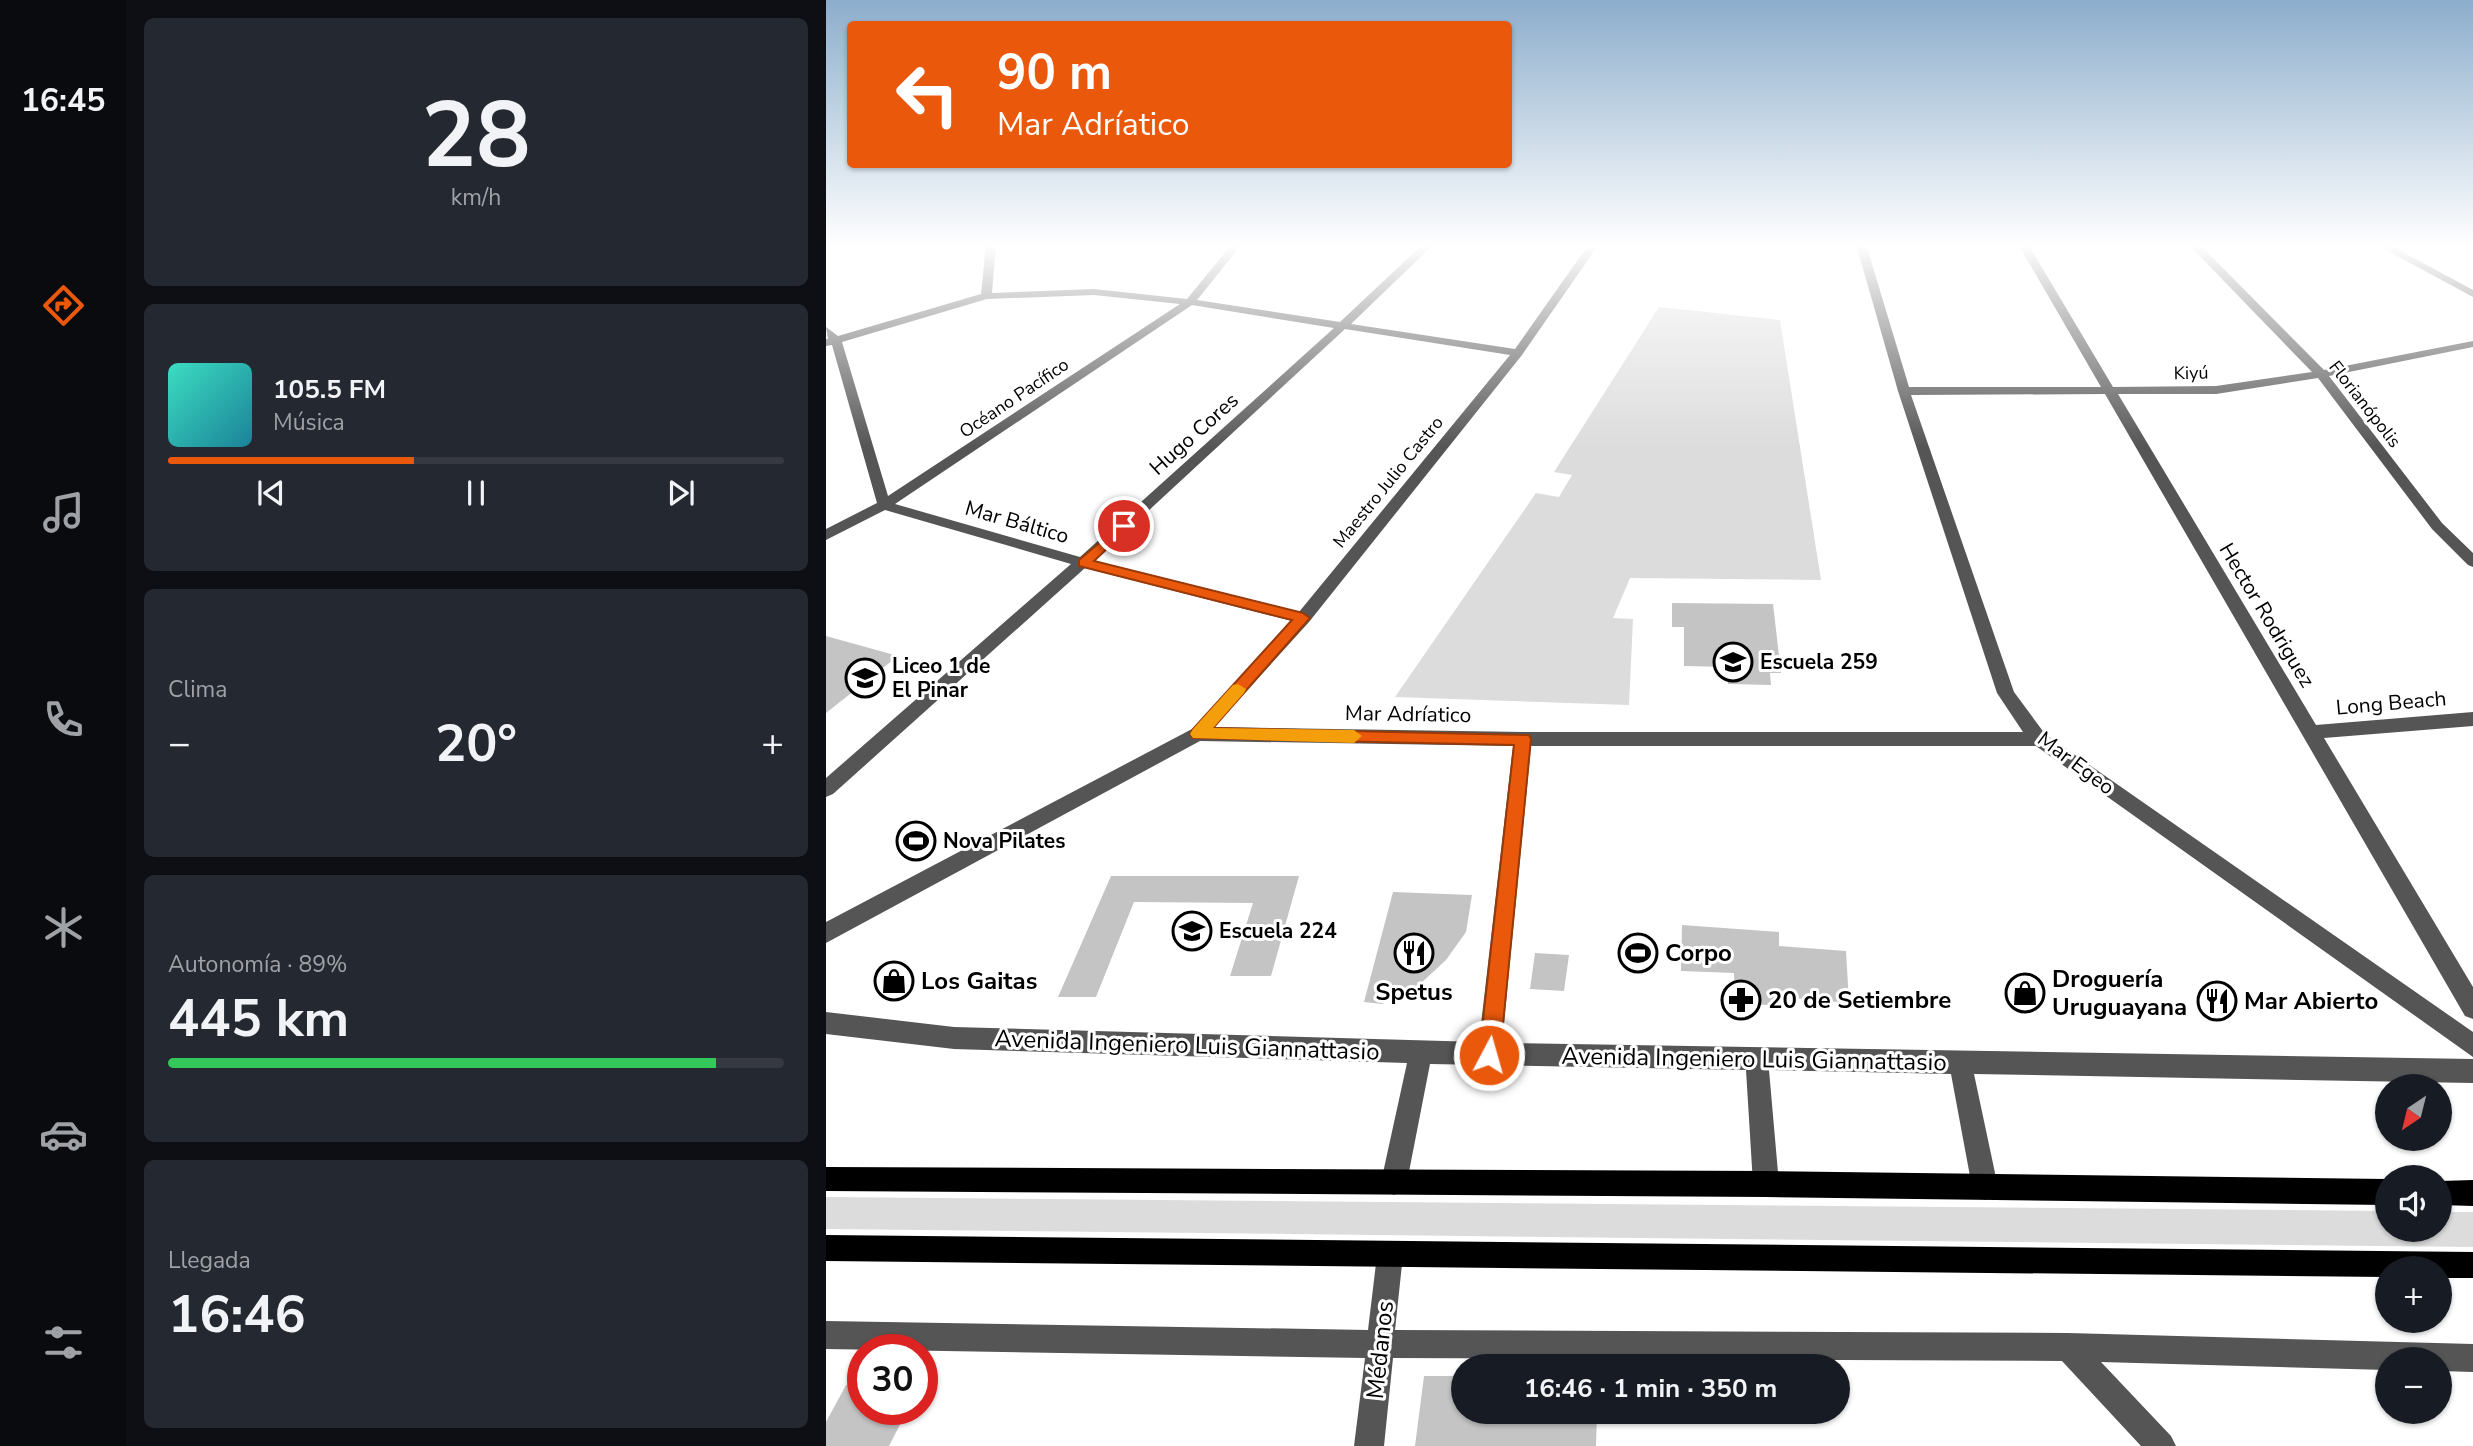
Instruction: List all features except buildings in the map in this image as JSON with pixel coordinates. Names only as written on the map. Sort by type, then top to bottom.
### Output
[{"type":"main road","points":[[826,1179],[1766,1184],[2375,1192]]},
{"type":"main road","points":[[2452,1193],[2473,1194]]},
{"type":"main road","points":[[826,1248],[2473,1265]]},
{"type":"street","points":[[831,342],[934,311]]},
{"type":"street","name":"Océano Pacífico","points":[[826,534],[884,505],[1176,311]]},
{"type":"street","points":[[1251,311],[1518,353]]},
{"type":"street","name":"Hugo Cores","points":[[826,789],[1084,563],[1359,311]]},
{"type":"street","name":"Maestro Julio Castro","points":[[1198,734],[1303,618],[1518,353],[1547,311]]},
{"type":"street","name":"Mar Egeo","points":[[1881,311],[1904,391],[2006,693],[2039,739],[2473,1046]]},
{"type":"street","name":"Hector Rodriguez","points":[[2063,311],[2473,1008]]},
{"type":"street","name":"Florianópolis","points":[[2259,311],[2321,374],[2437,526],[2473,562]]},
{"type":"street","points":[[826,330],[884,505]]},
{"type":"street","name":"Kiyú","points":[[1904,391],[2216,390],[2321,374],[2473,344]]},
{"type":"street","name":"Mar Báltico","points":[[884,505],[1084,563],[1303,618]]},
{"type":"street","name":"Long Beach","points":[[2312,732],[2473,719]]},
{"type":"street","name":"Mar Adríatico","points":[[826,933],[1198,734],[1523,739],[2039,739]]},
{"type":"street","points":[[1489,1055],[1523,739]]},
{"type":"street","name":"Avenida Ingeniero Luis Giannattasio","points":[[826,1023],[954,1038],[1489,1055],[2473,1071]]},
{"type":"street","points":[[1394,1182],[1421,1052]]},
{"type":"street","points":[[1757,1059],[1766,1184]]},
{"type":"street","points":[[1960,1062],[1985,1187]]},
{"type":"street","name":"Médanos","points":[[1370,1446],[1390,1255]]},
{"type":"street","points":[[826,1335],[1380,1344],[2068,1347],[2473,1358]]},
{"type":"street","points":[[2068,1347],[2161,1446]]},
{"type":"shaded area","points":[[1656,311],[1701,311],[1780,320],[1821,580],[1630,578],[1613,618],[1633,619],[1629,705],[1395,697],[1536,493],[1559,497],[1572,475],[1554,472]]},
{"type":"shaded area","points":[[826,1197],[2375,1211],[2375,1242],[2452,1242],[2452,1212],[2473,1212],[2473,1247],[826,1229]]},
{"type":"slow traffic","points":[[1238,689],[1198,734],[1354,736]]},
{"type":"place","name":"Escuela 259","points":[[1733,662]]},
{"type":"place","name":"Liceo 1 de El Pinar","points":[[865,678]]},
{"type":"place","name":"Nova Pilates","points":[[916,841]]},
{"type":"place","name":"Escuela 224","points":[[1192,931]]},
{"type":"place","name":"Spetus","points":[[1414,953]]},
{"type":"place","name":"Corpo","points":[[1638,953]]},
{"type":"place","name":"Los Gaitas","points":[[894,981]]},
{"type":"place","name":"Droguería Uruguayana","points":[[2025,993]]},
{"type":"place","name":"20 de Setiembre","points":[[1741,1000]]},
{"type":"place","name":"Mar Abierto","points":[[2217,1001]]},
{"type":"route","points":[[1124,526],[1084,563],[1303,618],[1198,734],[1523,739],[1489,1055]]}]
